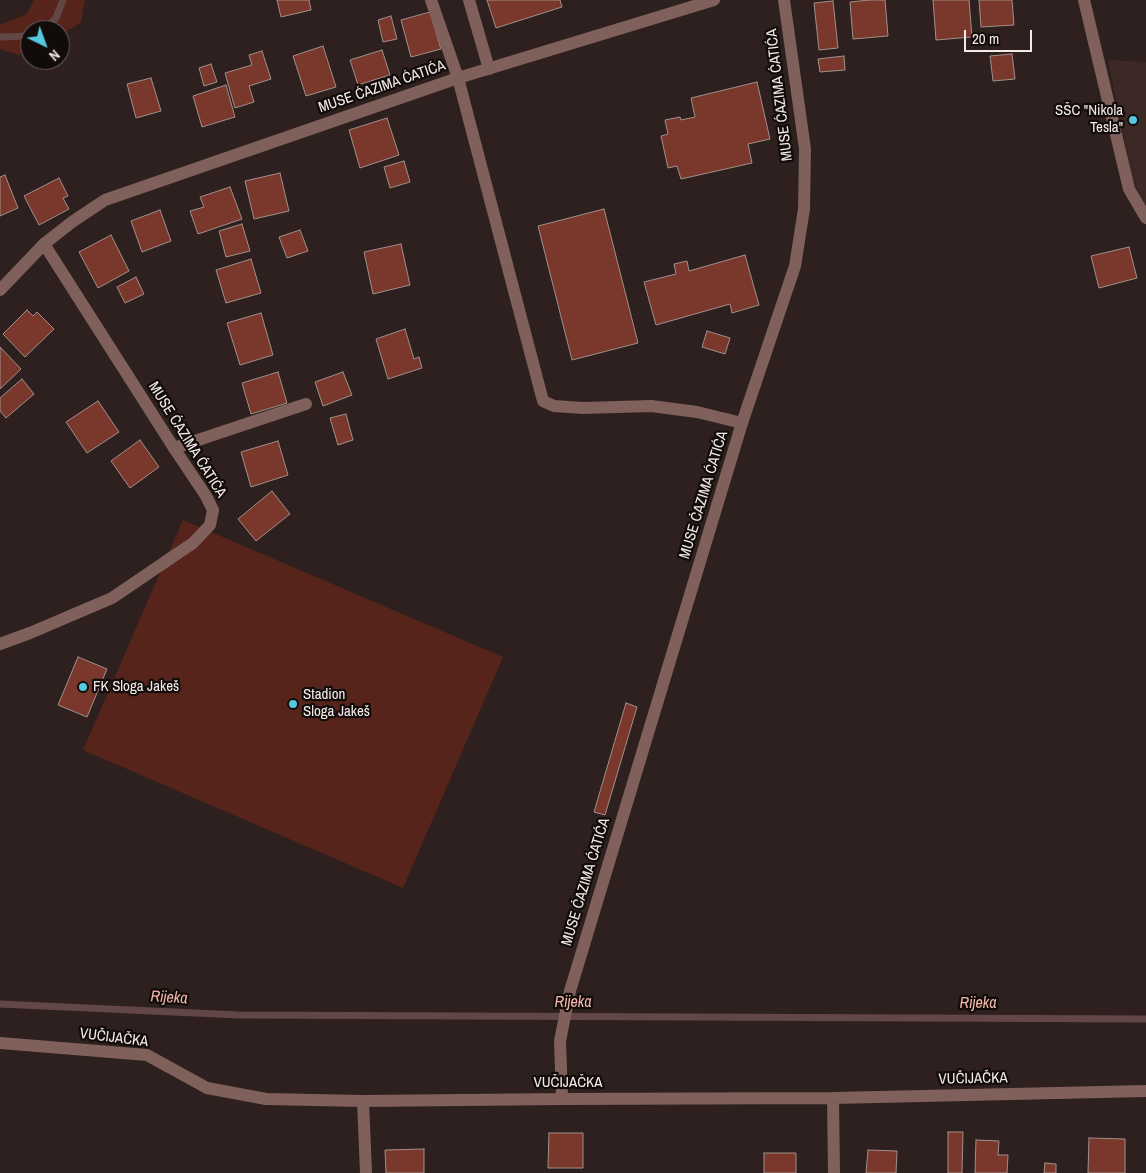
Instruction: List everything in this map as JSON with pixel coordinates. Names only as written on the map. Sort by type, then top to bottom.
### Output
[{"type":"street","name":"MUSE ĆAZIMA ĆATIĆA","points":[[431,0],[458,78]]},
{"type":"street","points":[[468,0],[489,69]]},
{"type":"street","name":"MUSE ĆAZIMA ĆATIĆA","points":[[0,290],[44,244],[105,200],[458,78],[714,0]]},
{"type":"street","name":"MUSE ĆAZIMA ĆATIĆA","points":[[562,1099],[560,1041],[570,991],[742,423],[795,266],[804,210],[805,149],[784,0]]},
{"type":"street","points":[[1084,0],[1128,189],[1146,218]]},
{"type":"street","points":[[458,78],[543,401],[554,406],[583,408],[652,406],[697,412],[742,423]]},
{"type":"street","name":"MUSE ĆAZIMA ĆATIĆA","points":[[0,644],[112,598],[193,543],[210,524],[213,510],[206,496],[44,244]]},
{"type":"street","points":[[174,448],[306,404]]},
{"type":"street","name":"VUČIJAČKA","points":[[0,1042],[147,1056],[207,1088],[266,1099],[364,1101],[833,1098],[1146,1091]]},
{"type":"street","points":[[833,1098],[834,1173]]},
{"type":"street","points":[[364,1101],[366,1173]]},
{"type":"shaded area","points":[[34,0],[85,0],[81,22],[70,29],[70,20],[20,20],[20,55],[0,49],[0,25],[27,14]]},
{"type":"shaded area","name":"SŠC \"Nikola Tesla\"","points":[[1108,60],[1146,62],[1146,209],[1132,177]]},
{"type":"shaded area","name":"Stadion Sloga Jakeš","points":[[183,520],[503,657],[403,888],[83,750]]},
{"type":"building","points":[[277,0],[309,0],[311,10],[281,17]]},
{"type":"building","points":[[487,0],[560,0],[562,7],[496,28]]},
{"type":"building","points":[[885,0],[888,36],[853,39],[850,2]]},
{"type":"building","points":[[933,0],[969,0],[972,37],[936,40]]},
{"type":"building","points":[[979,0],[1012,0],[1014,25],[981,27]]},
{"type":"building","points":[[833,1],[838,48],[819,50],[814,3]]},
{"type":"building","points":[[430,12],[441,49],[411,57],[401,20]]},
{"type":"building","points":[[391,16],[397,39],[383,42],[378,20]]},
{"type":"building","points":[[323,46],[336,87],[306,96],[293,56]]},
{"type":"building","points":[[382,50],[390,75],[358,85],[350,60]]},
{"type":"building","points":[[262,51],[271,79],[249,86],[254,102],[235,108],[225,73],[252,65],[249,55]]},
{"type":"building","points":[[1012,54],[1015,79],[993,81],[990,56]]},
{"type":"building","points":[[844,56],[845,70],[820,72],[818,59]]},
{"type":"building","points":[[211,64],[217,82],[204,86],[199,68]]},
{"type":"building","points":[[151,78],[161,111],[136,118],[127,84]]},
{"type":"building","points":[[757,82],[770,139],[748,144],[752,163],[681,179],[677,166],[668,168],[661,136],[668,134],[665,120],[680,117],[681,120],[695,117],[691,98]]},
{"type":"building","points":[[226,85],[235,117],[202,127],[193,96]]},
{"type":"building","points":[[387,118],[399,155],[360,168],[349,130]]},
{"type":"building","points":[[404,161],[410,182],[390,188],[384,167]]},
{"type":"building","points":[[280,173],[289,211],[254,219],[245,181]]},
{"type":"building","points":[[5,175],[18,208],[0,216],[0,177]]},
{"type":"building","points":[[59,178],[68,196],[63,198],[69,209],[39,225],[24,196]]},
{"type":"building","points":[[230,187],[242,219],[198,234],[190,211],[204,207],[200,197]]},
{"type":"building","points":[[604,209],[638,343],[572,360],[538,226]]},
{"type":"building","points":[[160,210],[171,241],[142,252],[131,221]]},
{"type":"building","points":[[242,224],[250,251],[226,257],[219,231]]},
{"type":"building","points":[[300,230],[308,251],[287,258],[279,237]]},
{"type":"building","points":[[111,235],[129,271],[98,288],[79,252]]},
{"type":"building","points":[[401,244],[410,285],[373,294],[364,252]]},
{"type":"building","points":[[1129,247],[1137,278],[1099,288],[1091,256]]},
{"type":"building","points":[[745,255],[759,305],[732,313],[730,304],[656,325],[644,282],[676,274],[674,264],[687,261],[689,271]]},
{"type":"building","points":[[251,259],[261,293],[226,303],[216,270]]},
{"type":"building","points":[[136,277],[144,294],[125,303],[117,287]]},
{"type":"building","points":[[27,310],[33,316],[37,312],[54,329],[25,357],[3,334]]},
{"type":"building","points":[[261,313],[273,355],[240,365],[227,323]]},
{"type":"building","points":[[405,329],[414,359],[419,357],[422,368],[388,379],[376,339]]},
{"type":"building","points":[[707,331],[730,338],[725,354],[702,347]]},
{"type":"building","points":[[0,347],[21,369],[0,389]]},
{"type":"building","points":[[278,372],[287,403],[251,414],[242,383]]},
{"type":"building","points":[[343,372],[352,395],[323,406],[315,382]]},
{"type":"building","points":[[22,379],[34,394],[6,418],[0,411],[0,398]]},
{"type":"building","points":[[98,401],[119,432],[87,453],[66,422]]},
{"type":"building","points":[[346,414],[353,440],[338,445],[330,418]]},
{"type":"building","points":[[140,440],[159,467],[130,488],[111,461]]},
{"type":"building","points":[[278,441],[288,475],[251,487],[241,452]]},
{"type":"building","points":[[272,491],[290,514],[256,541],[238,519]]},
{"type":"building","name":"FK Sloga Jakeš","points":[[78,657],[107,669],[87,717],[58,705]]},
{"type":"building","points":[[626,703],[637,707],[605,815],[594,812]]},
{"type":"building","points":[[948,1132],[963,1132],[962,1173],[948,1173]]},
{"type":"building","points":[[549,1133],[583,1133],[583,1168],[548,1168]]},
{"type":"building","points":[[1089,1138],[1125,1139],[1125,1173],[1088,1173]]},
{"type":"building","points":[[976,1140],[999,1141],[998,1155],[1008,1155],[1007,1173],[975,1173]]},
{"type":"building","points":[[424,1149],[424,1173],[386,1173],[385,1150]]},
{"type":"building","points":[[868,1150],[897,1151],[896,1173],[866,1173]]},
{"type":"building","points":[[764,1153],[796,1153],[796,1173],[764,1173]]},
{"type":"building","points":[[1045,1163],[1056,1164],[1056,1173],[1044,1173]]},
{"type":"waterway","points":[[54,20],[63,0]]},
{"type":"waterway","points":[[0,37],[20,36]]},
{"type":"waterway","name":"Rijeka","points":[[0,1004],[239,1015],[1146,1019]]},
{"type":"place","name":"SŠC \"Nikola Tesla\"","points":[[1133,120]]},
{"type":"place","name":"FK Sloga Jakeš","points":[[83,687]]},
{"type":"place","name":"Stadion Sloga Jakeš","points":[[293,704]]}]
